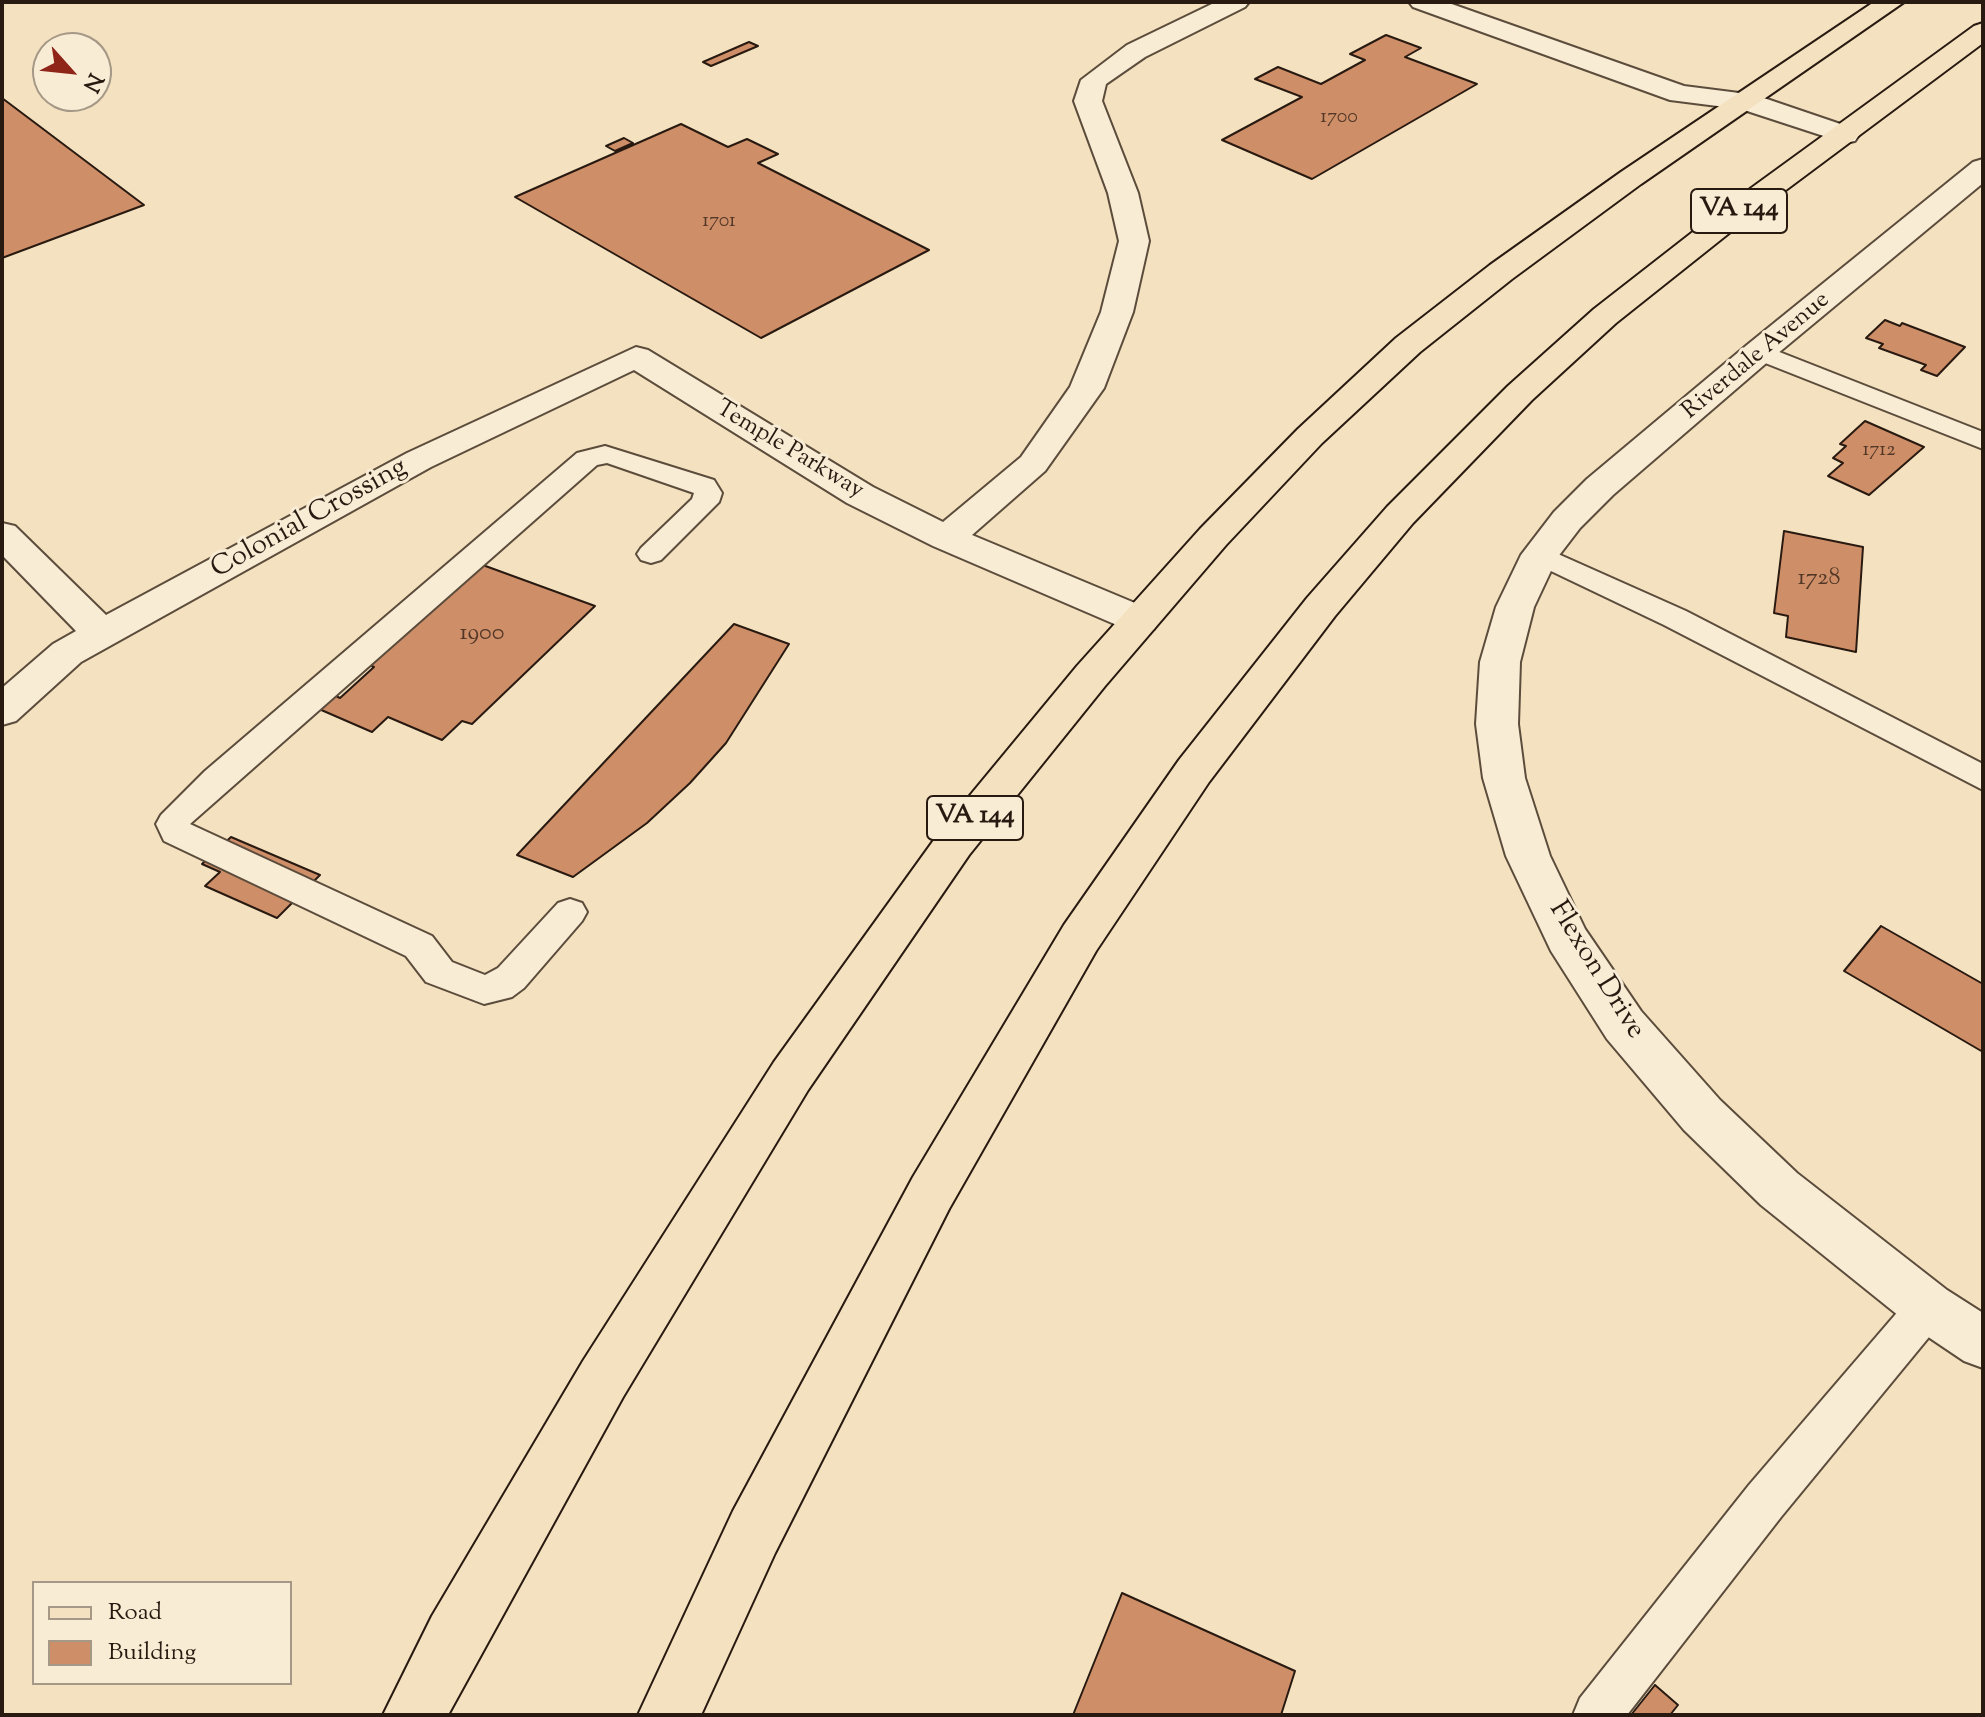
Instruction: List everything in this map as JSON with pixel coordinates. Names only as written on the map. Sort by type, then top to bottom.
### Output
[{"type":"main road","name":"VA 144","points":[[414,1715],[454,1638],[603,1379],[791,1076],[954,844],[1140,620],[1213,537],[1310,436],[1408,345],[1501,272],[1891,2]]},
{"type":"main road","name":"VA 144","points":[[669,1715],[754,1532],[931,1193],[1080,938],[1194,771],[1321,607],[1390,527],[1520,393],[1605,316],[1732,216],[1983,31]]},
{"type":"street","points":[[946,538],[1033,464],[1087,388],[1117,312],[1134,241],[1123,193],[1088,101],[1094,80],[1136,51],[1236,2]]},
{"type":"street","points":[[1422,2],[1680,94],[1745,101],[1845,135]]},
{"type":"street","points":[[1709,71],[1745,101]]},
{"type":"street","name":"Riverdale Avenue","points":[[1540,555],[1567,520],[1600,487],[1983,168]]},
{"type":"street","name":"Temple Parkway","points":[[636,357],[860,495],[946,538],[1140,620]]},
{"type":"street","name":"Colonial Crossing","points":[[2,711],[67,653],[419,460],[636,357]]},
{"type":"street","points":[[2,534],[102,634]]},
{"type":"street","name":"Flexon Drive","points":[[1540,555],[1515,607],[1500,662],[1497,724],[1504,778],[1528,856],[1567,938],[1624,1025],[1702,1115],[1779,1189],[1928,1307],[1983,1343]]},
{"type":"lane","points":[[1759,352],[1983,441]]},
{"type":"lane","points":[[570,912],[511,978],[499,987],[484,990],[439,972],[419,946],[176,832],[173,824],[217,779],[587,459],[605,454],[704,486],[708,493],[705,502],[651,554]]},
{"type":"lane","points":[[1540,555],[1675,618],[1983,778]]},
{"type":"lane","points":[[1597,1715],[1765,1501],[1928,1307]]},
{"type":"building","points":[[1386,35],[1421,48],[1405,57],[1477,84],[1312,179],[1222,140],[1302,97],[1255,79],[1278,67],[1321,84],[1365,60],[1350,54]]},
{"type":"building","points":[[749,42],[758,46],[711,66],[703,62]]},
{"type":"building","points":[[2,98],[144,205],[2,258]]},
{"type":"building","points":[[681,124],[728,147],[747,139],[778,154],[758,163],[929,250],[761,338],[515,197]]},
{"type":"building","points":[[624,138],[633,143],[615,151],[606,146]]},
{"type":"building","points":[[1885,320],[1900,326],[1902,323],[1965,347],[1937,376],[1921,370],[1926,365],[1879,348],[1883,344],[1866,338]]},
{"type":"building","points":[[1865,421],[1924,447],[1869,495],[1828,476],[1843,463],[1833,458],[1846,446],[1840,444]]},
{"type":"building","points":[[1784,531],[1863,547],[1856,652],[1786,637],[1788,616],[1774,613]]},
{"type":"building","points":[[480,564],[595,606],[472,724],[462,721],[442,740],[388,717],[372,732],[319,709],[334,695],[340,698],[374,667],[367,664]]},
{"type":"building","points":[[734,624],[789,644],[726,743],[690,783],[647,823],[573,877],[517,855]]},
{"type":"building","points":[[231,837],[320,875],[277,918],[205,886],[220,872],[202,864]]},
{"type":"building","points":[[1881,926],[1983,984],[1983,1052],[1844,971]]},
{"type":"building","points":[[1122,1593],[1295,1671],[1281,1715],[1073,1715]]},
{"type":"building","points":[[1655,1685],[1678,1705],[1670,1715],[1631,1715]]}]
